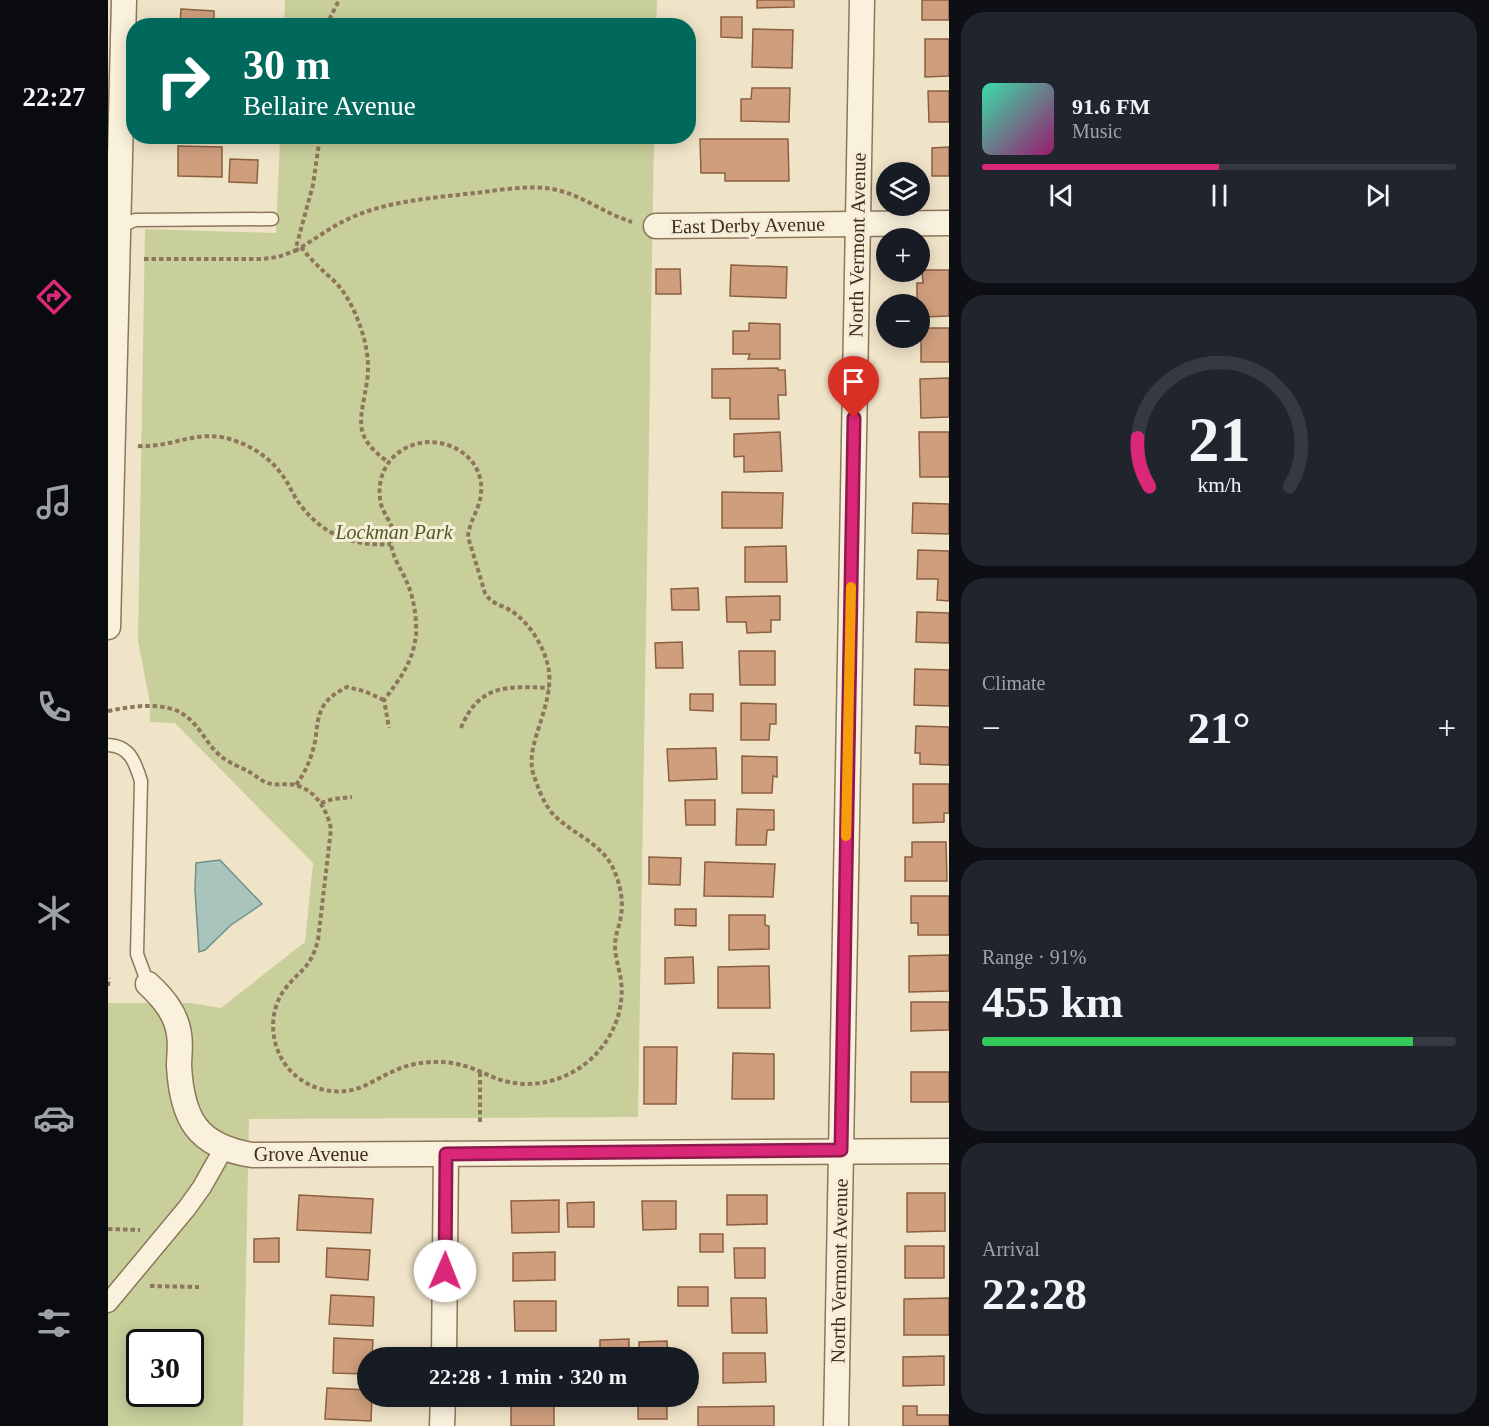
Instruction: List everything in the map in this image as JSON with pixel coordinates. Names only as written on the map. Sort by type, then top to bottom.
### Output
[{"type":"street","points":[[108,627],[113,227],[124,0]]},
{"type":"street","name":"North Vermont Avenue","points":[[836,1426],[862,0]]},
{"type":"street","name":"East Derby Avenue","points":[[656,226],[949,223]]},
{"type":"street","name":"Grove Avenue","points":[[148,984],[162,996],[171,1011],[179,1034],[182,1095],[188,1116],[203,1135],[224,1148],[252,1155],[949,1151]]},
{"type":"street","points":[[108,1303],[187,1208],[224,1148]]},
{"type":"street","points":[[444,1347],[446,1154]]},
{"type":"street","points":[[442,1426],[443,1407]]},
{"type":"lane","points":[[113,227],[135,220],[272,219]]},
{"type":"lane","points":[[108,745],[115,745],[129,751],[136,763],[141,781],[137,954],[148,984]]},
{"type":"path","points":[[330,18],[339,0]]},
{"type":"path","points":[[295,251],[346,220],[391,206],[424,199],[518,188],[553,189],[619,218],[643,226],[656,226]]},
{"type":"path","points":[[301,247],[310,260],[343,291],[360,323],[366,341],[368,361],[368,380],[360,412],[361,427],[371,448],[388,462]]},
{"type":"path","points":[[138,446],[150,447],[202,435],[225,437],[240,442],[270,461],[283,475],[299,503],[317,524],[336,537],[374,545],[391,544]]},
{"type":"path","points":[[108,711],[149,706],[172,709],[198,726],[213,750],[226,761],[269,784],[296,785],[310,791],[321,803],[328,816],[331,829],[314,957],[285,989],[274,1016],[275,1043],[283,1061],[294,1075],[310,1086],[327,1091],[345,1091],[362,1087],[397,1069],[416,1064],[449,1062],[519,1084],[541,1083],[563,1077],[584,1066],[598,1054],[615,1025],[620,1010],[621,981],[615,945],[622,900],[612,866],[592,842],[552,814],[532,772],[530,763],[532,752],[546,710],[549,688],[548,663],[536,637],[524,621],[489,600],[485,593],[468,537],[469,528],[479,505],[480,479],[466,455],[453,446],[439,442],[412,444],[388,462],[383,471],[380,494],[382,506],[392,529],[391,544],[410,589],[416,634],[410,658],[400,680],[384,699],[389,728]]},
{"type":"path","points":[[296,785],[309,764],[319,715],[325,703],[334,694],[347,687],[384,699]]},
{"type":"path","points":[[461,728],[473,705],[484,694],[517,687],[549,688]]},
{"type":"path","points":[[321,803],[342,797],[352,797]]},
{"type":"path","points":[[108,986],[109,978]]},
{"type":"path","points":[[480,1072],[480,1122]]},
{"type":"path","points":[[123,1285],[199,1287]]},
{"type":"green space","points":[[285,0],[657,0],[656,18],[284,18]]},
{"type":"green space","name":"Lockman Park","points":[[280,144],[654,144],[638,1117],[249,1119],[243,1426],[108,1426],[108,1003],[191,1003],[221,1008],[305,942],[313,863],[175,723],[150,722],[150,703],[138,641],[145,229],[276,233]]},
{"type":"water","points":[[220,860],[262,904],[231,925],[205,950],[199,952],[195,890],[196,863]]},
{"type":"building","points":[[757,0],[794,0],[794,7],[757,8]]},
{"type":"building","points":[[922,0],[949,0],[949,20],[922,20]]},
{"type":"building","points":[[181,9],[214,11],[214,18],[180,18]]},
{"type":"building","points":[[721,17],[742,17],[742,38],[721,37]]},
{"type":"building","points":[[753,29],[793,30],[792,68],[752,67]]},
{"type":"building","points":[[925,39],[949,39],[949,76],[925,77]]},
{"type":"building","points":[[752,88],[790,88],[789,122],[741,121],[741,99],[751,99]]},
{"type":"building","points":[[928,91],[949,91],[949,122],[929,122]]},
{"type":"building","points":[[700,139],[788,139],[789,181],[725,181],[725,173],[701,173]]},
{"type":"building","points":[[178,146],[222,147],[222,177],[178,176]]},
{"type":"building","points":[[949,147],[949,176],[932,176],[932,148]]},
{"type":"building","points":[[230,159],[258,160],[257,183],[229,182]]},
{"type":"building","points":[[731,265],[787,267],[786,298],[730,296]]},
{"type":"building","points":[[656,269],[680,269],[681,294],[656,294]]},
{"type":"building","points":[[930,270],[949,270],[949,316],[930,317],[930,294],[917,294],[917,283],[930,282]]},
{"type":"building","points":[[749,323],[780,324],[780,359],[748,359],[750,354],[733,354],[733,331],[749,331]]},
{"type":"building","points":[[930,328],[949,328],[949,362],[921,362],[921,348],[930,348]]},
{"type":"building","points":[[778,368],[778,370],[785,370],[786,395],[778,395],[779,419],[730,419],[730,398],[712,398],[712,369]]},
{"type":"building","points":[[949,378],[949,417],[921,418],[920,379]]},
{"type":"building","points":[[780,432],[782,471],[744,472],[744,456],[734,457],[734,434]]},
{"type":"building","points":[[919,432],[949,432],[949,477],[920,477]]},
{"type":"building","points":[[722,492],[783,493],[782,528],[722,528]]},
{"type":"building","points":[[913,503],[949,504],[949,534],[912,533]]},
{"type":"building","points":[[786,546],[787,582],[745,582],[745,547]]},
{"type":"building","points":[[918,550],[949,551],[949,601],[937,600],[938,579],[917,579]]},
{"type":"building","points":[[698,588],[699,610],[672,610],[671,589]]},
{"type":"building","points":[[780,596],[780,620],[771,620],[771,632],[747,633],[746,622],[727,622],[726,597]]},
{"type":"building","points":[[917,612],[949,613],[949,643],[916,642]]},
{"type":"building","points":[[682,642],[683,668],[656,668],[655,643]]},
{"type":"building","points":[[739,651],[775,651],[775,685],[740,685]]},
{"type":"building","points":[[915,669],[949,670],[949,706],[914,705]]},
{"type":"building","points":[[690,694],[713,694],[713,711],[690,710]]},
{"type":"building","points":[[741,703],[776,704],[776,724],[770,724],[769,740],[741,740]]},
{"type":"building","points":[[916,726],[949,727],[949,765],[920,764],[920,753],[915,753]]},
{"type":"building","points":[[716,748],[717,779],[669,781],[667,749]]},
{"type":"building","points":[[742,756],[777,757],[777,777],[773,776],[772,793],[742,793]]},
{"type":"building","points":[[913,784],[949,784],[949,813],[944,813],[944,822],[913,823]]},
{"type":"building","points":[[685,800],[715,800],[715,825],[686,825]]},
{"type":"building","points":[[737,809],[774,810],[774,830],[767,830],[766,845],[736,845]]},
{"type":"building","points":[[912,842],[946,842],[947,881],[905,881],[905,857],[912,857]]},
{"type":"building","points":[[649,857],[681,858],[680,885],[649,884]]},
{"type":"building","points":[[705,862],[775,864],[773,897],[704,896]]},
{"type":"building","points":[[911,896],[949,896],[949,935],[918,935],[918,923],[911,923]]},
{"type":"building","points":[[675,909],[696,909],[696,926],[675,925]]},
{"type":"building","points":[[729,915],[765,915],[765,925],[769,926],[769,949],[729,950]]},
{"type":"building","points":[[949,955],[949,991],[909,992],[909,956]]},
{"type":"building","points":[[693,957],[694,983],[665,984],[665,958]]},
{"type":"building","points":[[769,966],[770,1008],[718,1008],[718,967]]},
{"type":"building","points":[[911,1002],[949,1002],[949,1030],[911,1031]]},
{"type":"building","points":[[644,1047],[677,1047],[676,1104],[644,1104]]},
{"type":"building","points":[[733,1053],[774,1054],[774,1099],[732,1099]]},
{"type":"building","points":[[911,1072],[949,1072],[949,1102],[911,1102]]},
{"type":"building","points":[[907,1193],[945,1193],[945,1231],[907,1232]]},
{"type":"building","points":[[299,1195],[373,1199],[371,1233],[297,1230]]},
{"type":"building","points":[[727,1195],[767,1195],[767,1224],[727,1225]]},
{"type":"building","points":[[559,1200],[559,1232],[512,1233],[511,1201]]},
{"type":"building","points":[[642,1201],[676,1201],[676,1229],[643,1230]]},
{"type":"building","points":[[594,1202],[594,1227],[568,1227],[567,1203]]},
{"type":"building","points":[[700,1234],[723,1234],[723,1252],[700,1252]]},
{"type":"building","points":[[279,1238],[279,1262],[254,1262],[254,1239]]},
{"type":"building","points":[[905,1246],[944,1246],[944,1278],[905,1278]]},
{"type":"building","points":[[327,1248],[370,1250],[368,1280],[326,1277]]},
{"type":"building","points":[[734,1248],[765,1248],[765,1278],[735,1278]]},
{"type":"building","points":[[555,1252],[555,1280],[513,1281],[513,1253]]},
{"type":"building","points":[[678,1287],[708,1287],[708,1306],[678,1306]]},
{"type":"building","points":[[331,1295],[374,1297],[373,1326],[329,1324]]},
{"type":"building","points":[[731,1298],[766,1298],[767,1333],[732,1333]]},
{"type":"building","points":[[949,1298],[949,1335],[904,1335],[904,1299]]},
{"type":"building","points":[[514,1301],[556,1301],[556,1331],[515,1331]]},
{"type":"building","points":[[334,1338],[373,1340],[373,1347],[357,1347],[357,1374],[333,1373]]},
{"type":"building","points":[[629,1339],[629,1347],[600,1347],[600,1340]]},
{"type":"building","points":[[667,1341],[667,1347],[639,1347],[639,1342]]},
{"type":"building","points":[[723,1353],[765,1353],[766,1382],[723,1383]]},
{"type":"building","points":[[944,1356],[944,1385],[903,1386],[903,1357]]},
{"type":"building","points":[[327,1388],[357,1389],[357,1407],[372,1407],[371,1421],[325,1419]]},
{"type":"building","points":[[774,1406],[774,1426],[698,1426],[699,1407]]},
{"type":"building","points":[[903,1406],[917,1406],[917,1415],[949,1415],[949,1426],[903,1426]]},
{"type":"building","points":[[511,1407],[554,1407],[554,1426],[511,1426]]},
{"type":"building","points":[[638,1407],[667,1407],[667,1419],[638,1419]]},
{"type":"slow traffic","points":[[846,836],[851,587]]},
{"type":"route","points":[[445,1271],[446,1154],[841,1150],[854,418]]}]
